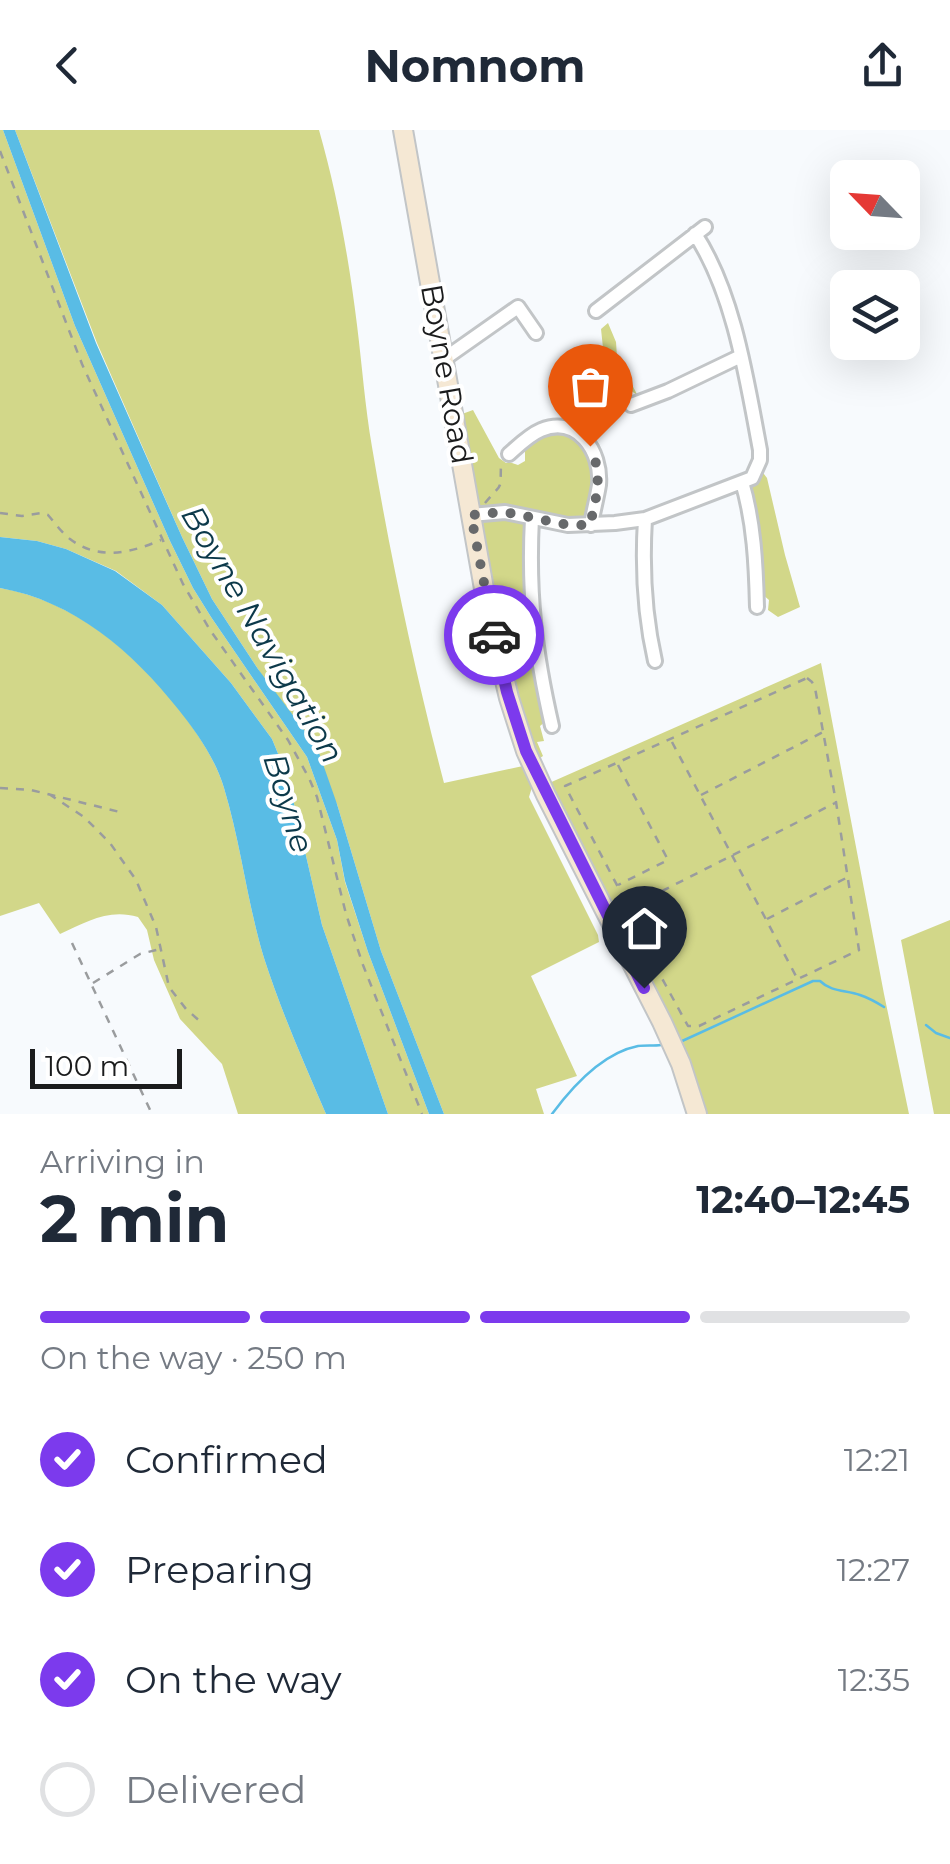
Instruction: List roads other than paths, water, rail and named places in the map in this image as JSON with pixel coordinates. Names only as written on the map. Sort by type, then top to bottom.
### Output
[{"type":"street","name":"Boyne Road","points":[[403,130],[476,514],[497,652],[509,698],[526,751],[680,1064],[697,1114]]},
{"type":"street","points":[[476,514],[505,512],[568,525],[645,518],[752,478],[760,460],[748,382],[717,273],[700,231],[596,311]]},
{"type":"street","points":[[444,359],[518,308],[536,334]]},
{"type":"street","points":[[631,405],[654,398],[740,356]]},
{"type":"street","points":[[508,454],[542,429],[565,428],[584,436],[596,458],[599,483],[590,525]]},
{"type":"street","points":[[742,482],[755,553],[757,607]]},
{"type":"street","points":[[532,518],[533,627],[552,726]]},
{"type":"street","points":[[645,518],[644,598],[655,662]]},
{"type":"water","points":[[3,130],[15,130],[96,343],[212,599],[317,747],[381,951],[444,1114],[429,1114],[368,952],[345,881],[337,840],[307,757],[211,617],[170,541],[75,326]]},
{"type":"water","name":"Boyne","points":[[0,537],[66,549],[115,571],[162,605],[231,683],[272,739],[288,778],[322,925],[388,1114],[326,1114],[271,978],[224,788],[199,737],[142,668],[100,632],[53,604],[0,588]]},
{"type":"waterway","points":[[680,1042],[813,981],[863,996],[884,1007]]},
{"type":"waterway","points":[[926,1025],[950,1038]]},
{"type":"waterway","points":[[552,1114],[600,1063],[638,1046],[661,1045]]},
{"type":"water label","name":"Boyne Navigation","points":[[263,634]]}]
